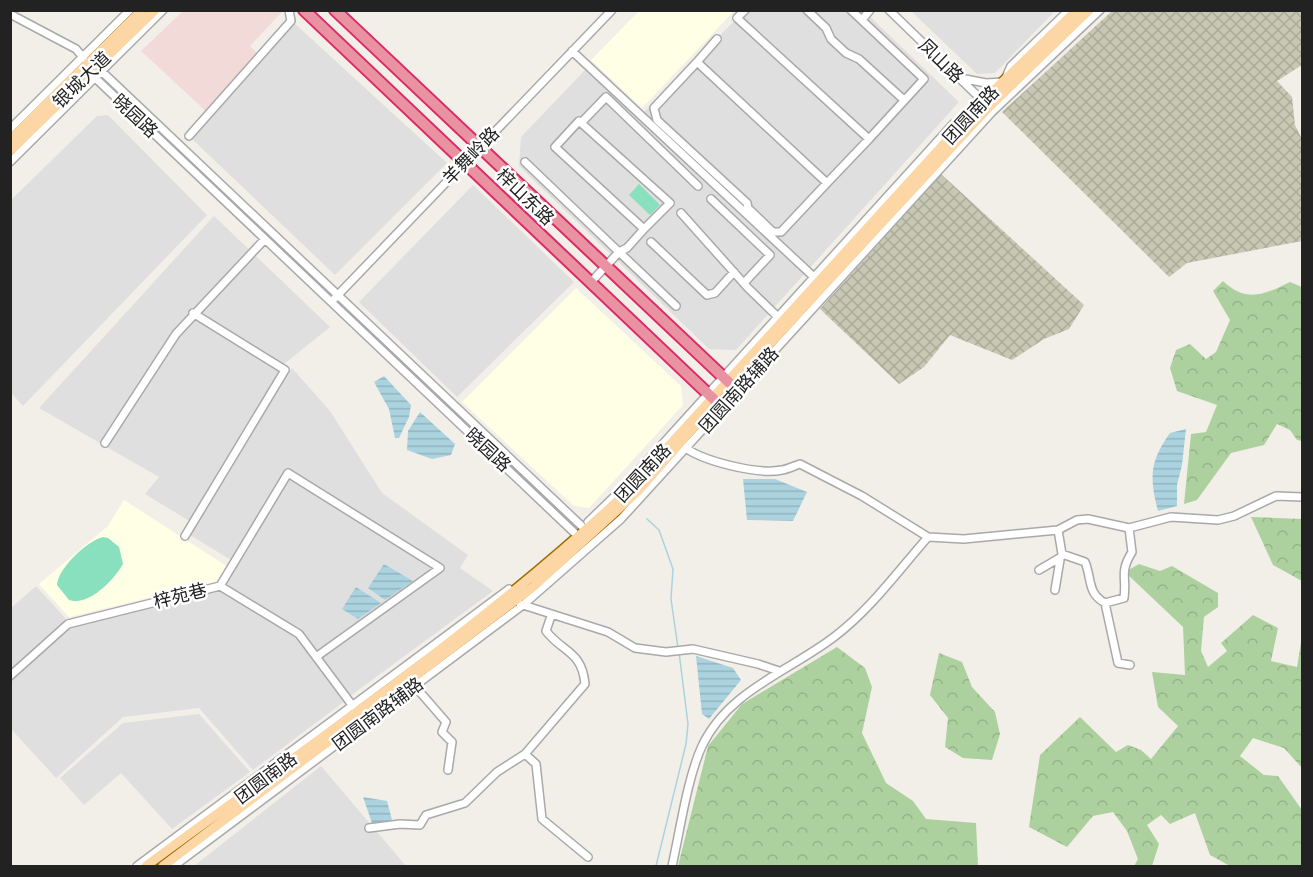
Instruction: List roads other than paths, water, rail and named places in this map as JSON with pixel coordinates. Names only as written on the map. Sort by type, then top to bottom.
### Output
[{"type":"highway","name":"梓山东路","points":[[304,10],[715,400]]},
{"type":"highway","name":"梓山东路","points":[[335,10],[730,383]]},
{"type":"main road","name":"银城大道","points":[[10,151],[92,68],[142,10]]},
{"type":"main road","name":"银城大道","points":[[10,140],[155,10]]},
{"type":"main road","name":"团圆南路","points":[[730,383],[780,318],[816,279],[967,118],[988,106],[1003,81],[1077,10]]},
{"type":"main road","name":"团圆南路","points":[[146,867],[355,708],[519,590],[586,537],[988,106],[1089,10]]},
{"type":"main road","name":"团圆南路","points":[[163,867],[519,603],[683,446],[715,400]]},
{"type":"main road","points":[[619,492],[633,485]]},
{"type":"street","points":[[10,162],[92,68],[130,10]]},
{"type":"street","points":[[10,129],[92,68],[163,10]]},
{"type":"street","points":[[189,136],[291,21],[289,10]]},
{"type":"street","name":"羊舞岭路","points":[[332,302],[612,10]]},
{"type":"street","points":[[745,10],[737,18],[869,139]]},
{"type":"street","points":[[807,10],[826,28],[831,39],[846,53],[859,59],[904,100]]},
{"type":"street","points":[[717,39],[654,108],[657,120],[747,203],[748,208],[773,232],[781,232],[924,79],[851,10]]},
{"type":"street","points":[[861,20],[870,10]]},
{"type":"street","name":"凤山路","points":[[889,10],[988,106]]},
{"type":"street","points":[[958,77],[986,83],[1003,81],[1011,66],[1069,10]]},
{"type":"street","points":[[988,106],[1100,10]]},
{"type":"street","points":[[10,14],[76,49],[92,68]]},
{"type":"street","points":[[572,51],[816,279]]},
{"type":"street","points":[[697,62],[827,183]]},
{"type":"street","name":"晓园路","points":[[92,68],[265,239],[586,537]]},
{"type":"street","name":"晓园路","points":[[92,68],[338,296],[586,537]]},
{"type":"street","points":[[644,230],[555,147],[606,97],[698,186]]},
{"type":"street","points":[[581,123],[670,203],[591,282]]},
{"type":"street","points":[[525,162],[676,306]]},
{"type":"street","points":[[711,199],[770,255],[744,283]]},
{"type":"street","points":[[681,213],[734,273],[780,318]]},
{"type":"street","points":[[105,442],[176,334],[265,239]]},
{"type":"street","points":[[651,242],[707,295],[715,293],[734,273]]},
{"type":"street","points":[[185,537],[285,370],[193,314]]},
{"type":"street","name":"团圆南路辅路","points":[[586,537],[619,492],[730,383]]},
{"type":"street","points":[[683,446],[728,464],[756,471],[781,471],[800,464],[822,478],[862,496],[928,537],[964,539],[1058,530],[1077,520],[1088,519],[1129,528],[1171,517],[1218,520],[1234,516],[1276,496],[1302,497]]},
{"type":"street","points":[[220,586],[288,473],[440,568],[316,657]]},
{"type":"street","points":[[1039,570],[1061,557],[1085,562],[1090,588],[1096,598],[1105,603],[1124,598],[1122,575],[1132,552],[1129,528]]},
{"type":"street","points":[[1055,590],[1061,557],[1058,530]]},
{"type":"street","points":[[672,867],[702,746],[729,708],[748,691],[834,637],[861,613],[928,537]]},
{"type":"street","name":"梓苑巷","points":[[10,676],[68,624],[220,586],[299,634],[355,708]]},
{"type":"street","points":[[519,603],[551,616],[608,632],[635,648],[679,651],[693,649],[758,663],[779,672]]},
{"type":"street","points":[[1105,603],[1118,663],[1130,665]]},
{"type":"street","points":[[369,828],[420,825],[426,815],[465,803],[484,782],[525,754],[585,684],[584,667],[568,648],[546,632],[551,616]]},
{"type":"street","points":[[412,683],[446,722],[442,732],[452,742],[448,770]]},
{"type":"street","name":"团圆南路辅路","points":[[174,867],[412,683]]},
{"type":"street","name":"团圆南路辅路","points":[[137,867],[355,708]]},
{"type":"street","points":[[525,754],[536,764],[542,819],[588,857]]},
{"type":"water","points":[[384,376],[411,405],[409,417],[399,438],[395,438],[389,409],[374,382]]},
{"type":"water","points":[[420,412],[455,444],[451,455],[432,459],[407,450],[408,431]]},
{"type":"water","points":[[1186,429],[1177,485],[1177,506],[1158,511],[1153,488],[1153,470],[1158,452],[1170,433]]},
{"type":"water","points":[[743,479],[775,479],[807,492],[793,521],[747,520]]},
{"type":"water","points":[[384,564],[413,581],[385,600],[368,588]]},
{"type":"water","points":[[356,587],[381,603],[358,619],[342,609]]},
{"type":"water","points":[[696,656],[733,668],[741,680],[709,719],[702,714]]},
{"type":"water","points":[[363,797],[387,801],[392,820],[373,826]]},
{"type":"waterway","points":[[647,519],[659,530],[673,569],[671,599],[678,648]]},
{"type":"waterway","points":[[656,866],[686,744],[688,724],[679,652]]}]
